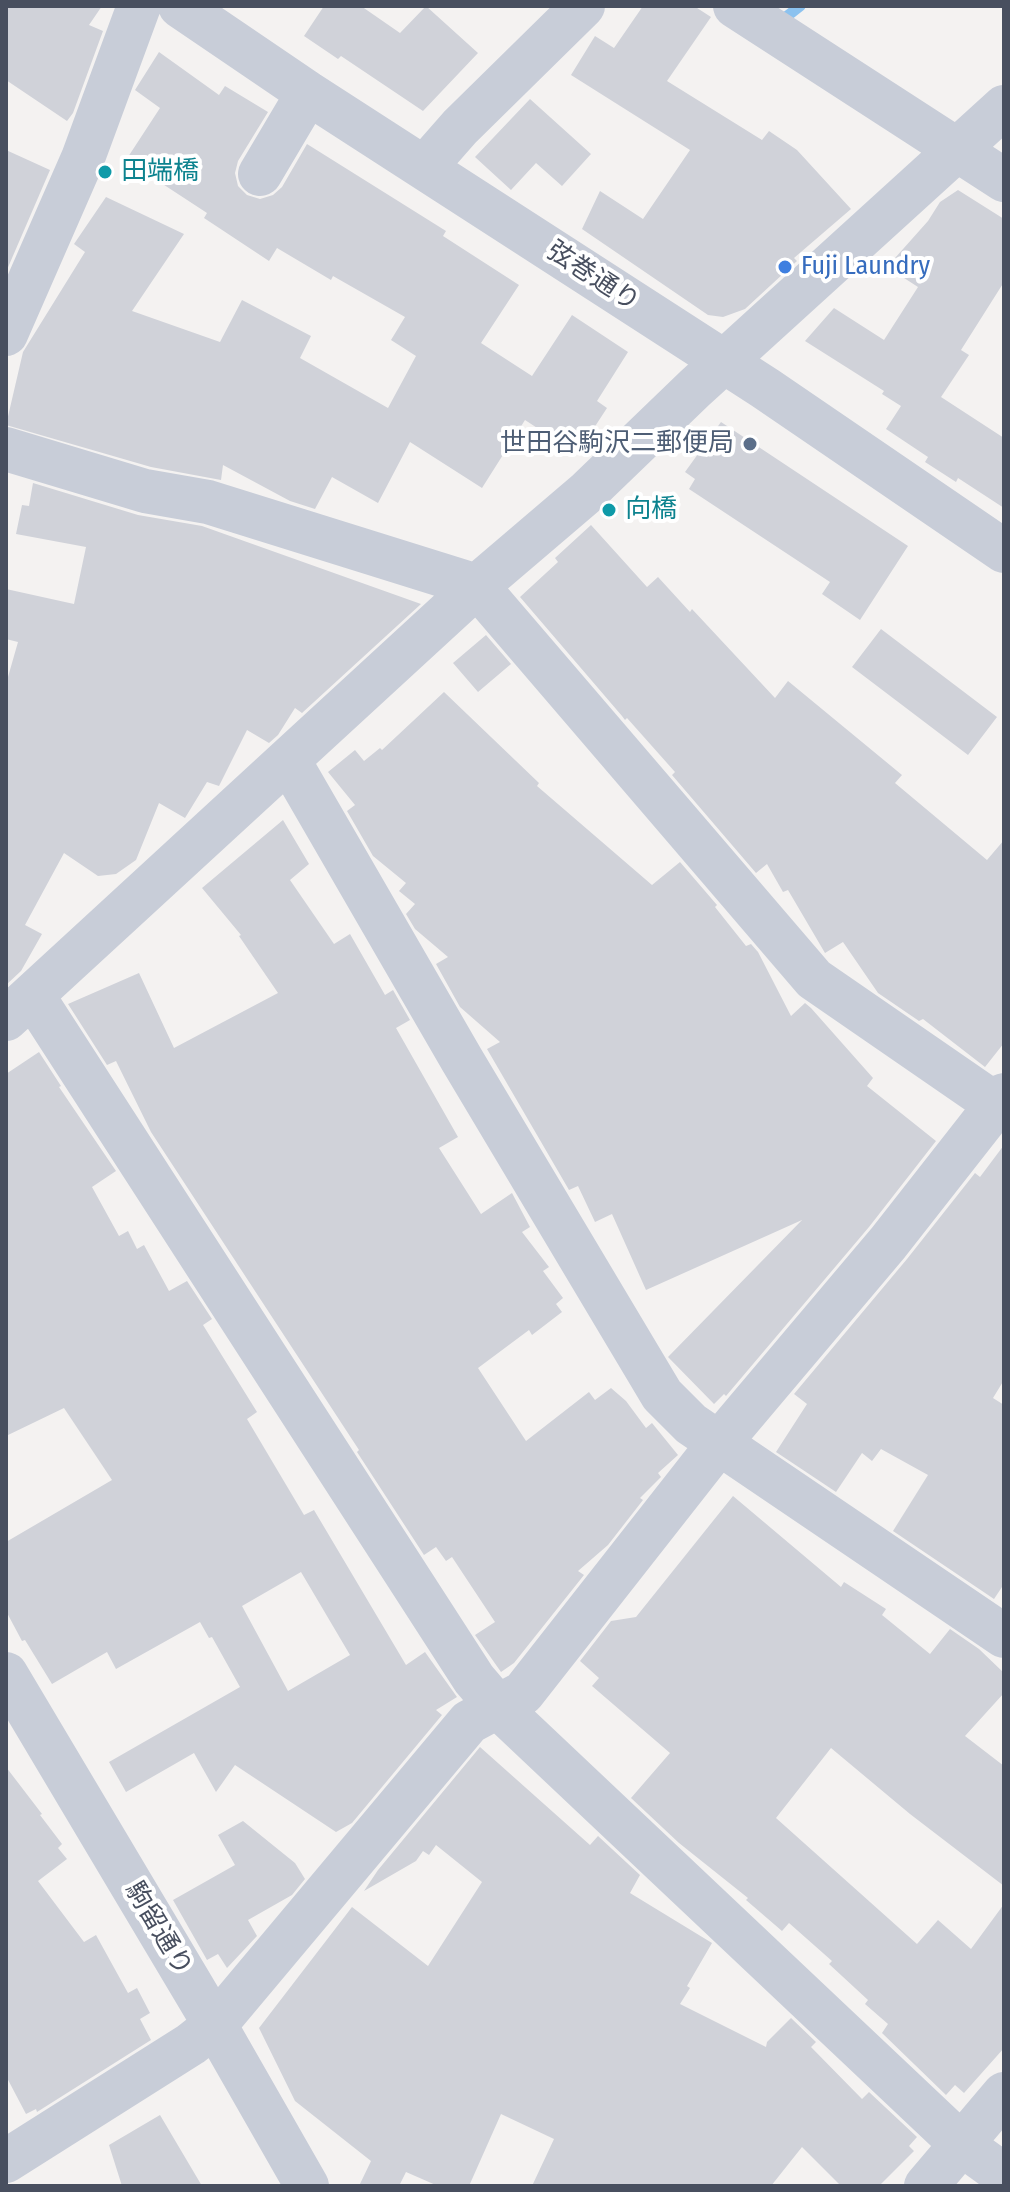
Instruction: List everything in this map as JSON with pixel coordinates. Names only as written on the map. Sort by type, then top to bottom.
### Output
[{"type":"street","points":[[6,334],[83,158],[139,6]]},
{"type":"street","name":"弦巻通り","points":[[180,6],[308,93],[724,361],[1004,551]]},
{"type":"street","points":[[424,168],[460,127],[583,6]]},
{"type":"street","points":[[735,6],[1004,180]]},
{"type":"street","points":[[260,174],[308,93]]},
{"type":"street","points":[[1004,107],[724,361],[586,493],[477,586],[289,761],[15,1007],[474,1679],[497,1706],[961,2144],[1004,2175]]},
{"type":"street","points":[[6,449],[145,491],[208,502],[477,586],[814,979],[1001,1103],[720,1442],[523,1693],[469,1722],[215,2025],[191,2044],[6,2161]]},
{"type":"street","points":[[289,761],[462,1060],[662,1395],[691,1424],[1004,1636]]},
{"type":"street","name":"駒留通り","points":[[6,1674],[307,2186]]},
{"type":"street","points":[[926,2186],[1004,2094]]},
{"type":"building","points":[[6,6],[102,6],[89,25],[103,31],[73,113],[67,121],[6,80]]},
{"type":"building","points":[[324,6],[361,6],[400,33],[426,6],[478,53],[423,111],[341,56],[338,59],[304,36]]},
{"type":"building","points":[[643,6],[694,6],[711,17],[667,81],[762,140],[769,131],[797,150],[851,209],[794,258],[797,261],[745,309],[723,317],[708,315],[582,229],[600,191],[643,219],[690,150],[571,75],[595,36],[614,48]]},
{"type":"building","points":[[159,52],[219,95],[225,86],[268,112],[238,161],[235,173],[238,186],[247,195],[260,199],[273,195],[282,187],[307,144],[446,231],[443,236],[519,285],[481,343],[532,376],[572,315],[628,352],[597,401],[607,408],[577,454],[525,420],[482,488],[410,442],[378,503],[332,477],[315,509],[290,501],[223,465],[221,480],[151,467],[6,425],[23,352],[85,252],[74,244],[106,197],[184,234],[132,311],[220,342],[242,300],[311,336],[300,358],[388,408],[416,356],[391,340],[405,317],[333,276],[331,280],[277,248],[269,261],[204,218],[207,213],[126,160],[160,108],[135,90]]},
{"type":"building","points":[[530,99],[591,154],[562,186],[536,163],[511,190],[475,157]]},
{"type":"building","points":[[6,150],[50,170],[6,272]]},
{"type":"building","points":[[958,190],[1004,219],[1004,282],[961,350],[969,355],[941,397],[1004,438],[1004,508],[958,478],[956,482],[925,462],[928,457],[886,429],[901,406],[882,394],[884,391],[805,341],[834,308],[884,340],[918,287],[887,267],[928,221],[940,202]]},
{"type":"building","points":[[721,422],[908,546],[860,620],[822,594],[830,582],[689,489],[695,479],[685,472]]},
{"type":"building","points":[[33,483],[138,515],[202,526],[421,604],[302,713],[295,708],[278,735],[269,743],[247,730],[219,786],[207,782],[185,818],[159,803],[136,860],[116,874],[98,876],[64,853],[25,925],[42,934],[21,971],[6,985],[6,684],[18,642],[6,639],[6,589],[74,604],[86,547],[16,534],[22,505],[29,506]]},
{"type":"building","points":[[591,525],[647,587],[658,577],[775,698],[788,681],[902,775],[895,783],[987,860],[1004,840],[1004,1043],[985,1067],[923,1019],[919,1021],[878,993],[843,942],[825,953],[788,890],[783,892],[767,864],[756,873],[672,775],[675,772],[627,718],[625,720],[520,597],[558,562],[555,558]]},
{"type":"building","points":[[881,629],[997,717],[968,755],[852,667]]},
{"type":"building","points":[[486,635],[511,664],[478,692],[453,663]]},
{"type":"building","points":[[444,692],[539,783],[537,786],[652,885],[680,862],[717,905],[715,907],[746,946],[751,944],[758,952],[791,1016],[805,1003],[811,1008],[873,1078],[867,1086],[936,1141],[869,1227],[726,1396],[724,1394],[714,1404],[668,1357],[802,1220],[646,1290],[612,1214],[595,1222],[578,1186],[569,1190],[487,1049],[500,1042],[460,1007],[436,964],[448,957],[415,929],[406,914],[415,904],[399,891],[406,883],[373,856],[347,811],[355,805],[328,772],[355,750],[364,761],[380,748],[382,750]]},
{"type":"building","points":[[283,820],[309,864],[290,880],[334,944],[350,934],[385,995],[393,990],[410,1020],[396,1028],[458,1137],[439,1148],[481,1214],[512,1193],[530,1227],[522,1232],[549,1267],[543,1271],[563,1298],[556,1304],[562,1312],[532,1335],[529,1330],[478,1368],[526,1441],[589,1392],[595,1400],[611,1388],[626,1401],[646,1428],[652,1423],[678,1455],[658,1473],[661,1477],[640,1498],[643,1500],[608,1545],[578,1571],[584,1575],[514,1663],[501,1672],[475,1635],[495,1622],[452,1557],[446,1561],[436,1547],[424,1555],[151,1132],[116,1061],[107,1065],[68,1004],[139,973],[174,1048],[278,993],[241,935],[202,888]]},
{"type":"building","points":[[39,1052],[116,1171],[92,1187],[119,1236],[128,1231],[137,1249],[144,1245],[169,1291],[187,1281],[212,1319],[203,1325],[257,1412],[247,1419],[304,1515],[314,1510],[406,1665],[425,1652],[457,1697],[436,1710],[442,1715],[352,1823],[336,1832],[235,1765],[216,1792],[194,1753],[126,1792],[109,1762],[240,1687],[200,1622],[116,1669],[107,1652],[52,1684],[25,1640],[22,1641],[6,1611],[6,1542],[112,1480],[64,1408],[6,1436],[6,1074]],"holes":[[[301,1572],[350,1655],[288,1691],[242,1606]]]},
{"type":"building","points":[[1004,1145],[1004,1380],[993,1398],[1004,1405],[1004,1584],[994,1599],[893,1531],[928,1475],[881,1449],[872,1461],[862,1453],[836,1492],[776,1452],[807,1404],[794,1394],[975,1173],[980,1177]]},
{"type":"building","points":[[733,1496],[841,1587],[844,1582],[886,1609],[882,1615],[930,1654],[950,1629],[979,1649],[1004,1673],[1004,1693],[965,1736],[1004,1766],[1004,1886],[831,1748],[776,1818],[917,1944],[938,1920],[971,1949],[1004,1904],[1004,2048],[964,2093],[955,2085],[946,2095],[882,2033],[888,2024],[865,2004],[868,2000],[829,1964],[832,1961],[789,1923],[782,1931],[631,1798],[670,1753],[592,1686],[599,1678],[580,1661],[611,1621],[636,1617]]},
{"type":"building","points":[[480,1747],[590,1845],[598,1836],[640,1875],[630,1893],[712,1943],[680,2004],[766,2047],[767,2042],[791,2018],[816,2042],[811,2047],[862,2099],[869,2092],[917,2137],[909,2146],[914,2151],[879,2186],[841,2186],[802,2147],[771,2186],[532,2186],[554,2139],[501,2114],[469,2186],[438,2186],[406,2172],[399,2186],[359,2186],[371,2161],[295,2101],[259,2028],[352,1907],[428,1966],[482,1882],[436,1845],[429,1855],[423,1851],[416,1861],[364,1891]]},
{"type":"building","points":[[6,1767],[62,1844],[58,1848],[67,1859],[38,1881],[84,1942],[96,1935],[128,1993],[137,1988],[150,2013],[140,2019],[151,2040],[37,2112],[36,2109],[26,2114],[6,2076]]},
{"type":"building","points":[[243,1821],[295,1863],[305,1879],[292,1895],[248,1920],[257,1936],[227,1968],[218,1954],[207,1960],[173,1900],[235,1865],[218,1835]]},
{"type":"building","points":[[160,2115],[202,2186],[122,2186],[109,2145]]},
{"type":"waterway","points":[[786,17],[800,6]]},
{"type":"place","name":"田端橋","points":[[105,172]]},
{"type":"place","name":"Fuji Laundry","points":[[785,267]]},
{"type":"place","name":"世田谷駒沢二郵便局","points":[[750,444]]},
{"type":"place","name":"向橋","points":[[609,510]]}]
